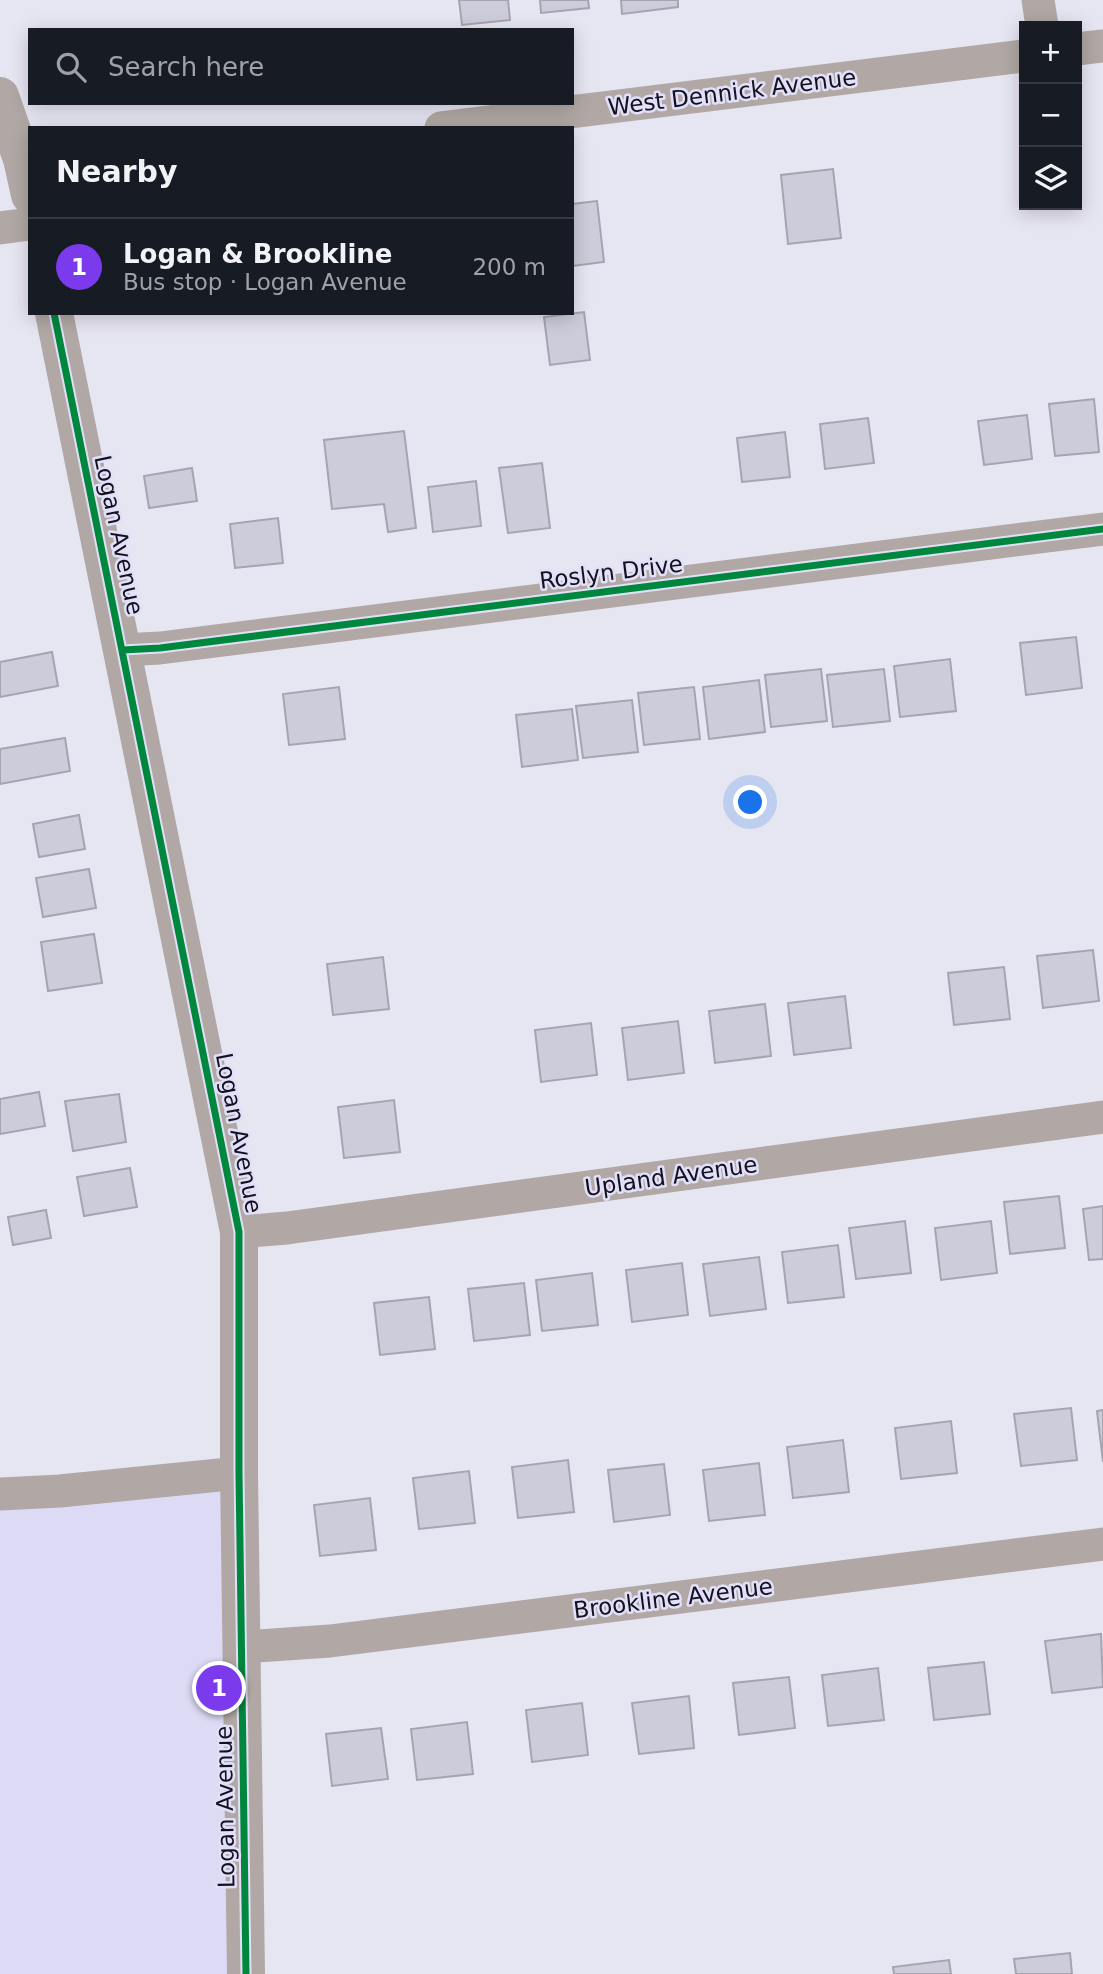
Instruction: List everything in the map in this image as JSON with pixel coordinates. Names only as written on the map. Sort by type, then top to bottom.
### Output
[{"type":"street","points":[[1038,0],[1041,21]]},
{"type":"street","points":[[1082,48],[1103,46]]},
{"type":"street","name":"West Dennick Avenue","points":[[457,126],[1019,57]]},
{"type":"street","points":[[0,96],[28,180]]},
{"type":"street","points":[[0,228],[28,224]]},
{"type":"street","name":"Logan Avenue","points":[[54,315],[239,1232],[239,1474],[246,1974]]},
{"type":"street","name":"Roslyn Drive","points":[[123,650],[160,648],[1103,530]]},
{"type":"street","name":"Upland Avenue","points":[[239,1232],[1103,1117]]},
{"type":"street","points":[[0,1493],[60,1491],[239,1474]]},
{"type":"street","name":"Brookline Avenue","points":[[242,1647],[330,1641],[1103,1544]]},
{"type":"shaded area","points":[[239,1473],[246,1974],[0,1974],[0,1494]]},
{"type":"building","points":[[459,0],[508,0],[510,20],[462,25]]},
{"type":"building","points":[[540,0],[588,0],[589,8],[541,13]]},
{"type":"building","points":[[621,0],[678,0],[678,7],[622,14]]},
{"type":"building","points":[[833,169],[841,238],[788,244],[781,175]]},
{"type":"building","points":[[597,201],[604,262],[574,266],[574,204]]},
{"type":"building","points":[[584,312],[590,360],[550,365],[544,317]]},
{"type":"building","points":[[1094,399],[1099,452],[1055,456],[1049,404]]},
{"type":"building","points":[[1027,415],[1032,459],[984,465],[978,421]]},
{"type":"building","points":[[868,418],[874,463],[825,469],[820,424]]},
{"type":"building","points":[[404,431],[416,528],[388,532],[384,504],[332,509],[324,440]]},
{"type":"building","points":[[785,432],[790,477],[742,482],[737,438]]},
{"type":"building","points":[[542,463],[550,528],[508,533],[499,468]]},
{"type":"building","points":[[192,468],[197,501],[149,508],[144,476]]},
{"type":"building","points":[[476,481],[481,526],[433,532],[428,487]]},
{"type":"building","points":[[278,518],[283,563],[235,568],[230,524]]},
{"type":"building","points":[[1076,637],[1082,688],[1026,695],[1020,643]]},
{"type":"building","points":[[52,652],[58,686],[0,697],[0,662]]},
{"type":"building","points":[[950,659],[956,711],[900,717],[894,666]]},
{"type":"building","points":[[821,669],[827,721],[771,727],[765,675]]},
{"type":"building","points":[[884,669],[890,721],[833,727],[827,675]]},
{"type":"building","points":[[759,680],[765,732],[709,739],[703,687]]},
{"type":"building","points":[[339,687],[345,739],[289,745],[283,694]]},
{"type":"building","points":[[694,687],[700,739],[644,745],[638,693]]},
{"type":"building","points":[[632,700],[638,752],[583,758],[576,706]]},
{"type":"building","points":[[572,709],[578,760],[522,767],[516,715]]},
{"type":"building","points":[[65,738],[70,771],[0,784],[0,749]]},
{"type":"building","points":[[79,815],[85,849],[39,857],[33,824]]},
{"type":"building","points":[[89,869],[96,908],[43,917],[36,878]]},
{"type":"building","points":[[94,934],[102,983],[48,991],[41,942]]},
{"type":"building","points":[[1093,950],[1099,1001],[1043,1008],[1037,956]]},
{"type":"building","points":[[383,957],[389,1009],[333,1015],[327,964]]},
{"type":"building","points":[[1004,967],[1010,1019],[954,1025],[948,973]]},
{"type":"building","points":[[845,996],[851,1048],[794,1055],[788,1003]]},
{"type":"building","points":[[765,1004],[771,1056],[715,1063],[709,1011]]},
{"type":"building","points":[[678,1021],[684,1073],[628,1080],[622,1028]]},
{"type":"building","points":[[591,1023],[597,1075],[541,1082],[535,1030]]},
{"type":"building","points":[[39,1092],[45,1126],[0,1134],[0,1099]]},
{"type":"building","points":[[119,1094],[126,1142],[73,1151],[65,1101]]},
{"type":"building","points":[[394,1100],[400,1152],[344,1158],[338,1107]]},
{"type":"building","points":[[130,1168],[137,1207],[84,1216],[77,1177]]},
{"type":"building","points":[[1059,1196],[1065,1248],[1010,1254],[1004,1202]]},
{"type":"building","points":[[1103,1206],[1103,1259],[1089,1260],[1083,1209]]},
{"type":"building","points":[[46,1210],[51,1238],[13,1245],[8,1217]]},
{"type":"building","points":[[905,1221],[911,1273],[856,1279],[849,1228]]},
{"type":"building","points":[[991,1221],[997,1273],[941,1280],[935,1228]]},
{"type":"building","points":[[838,1245],[844,1297],[788,1303],[782,1252]]},
{"type":"building","points":[[759,1257],[766,1309],[710,1316],[703,1264]]},
{"type":"building","points":[[682,1263],[688,1315],[632,1322],[626,1270]]},
{"type":"building","points":[[592,1273],[598,1325],[542,1331],[536,1280]]},
{"type":"building","points":[[524,1283],[530,1335],[474,1341],[468,1289]]},
{"type":"building","points":[[429,1297],[435,1349],[380,1355],[374,1303]]},
{"type":"building","points":[[1071,1408],[1077,1460],[1021,1466],[1014,1414]]},
{"type":"building","points":[[1103,1410],[1103,1462],[1097,1411]]},
{"type":"building","points":[[951,1421],[957,1473],[901,1479],[895,1428]]},
{"type":"building","points":[[843,1440],[849,1492],[793,1498],[787,1447]]},
{"type":"building","points":[[568,1460],[574,1512],[518,1518],[512,1467]]},
{"type":"building","points":[[759,1463],[765,1515],[709,1521],[703,1470]]},
{"type":"building","points":[[664,1464],[670,1515],[614,1522],[608,1470]]},
{"type":"building","points":[[469,1471],[475,1523],[419,1529],[413,1478]]},
{"type":"building","points":[[370,1498],[376,1550],[320,1556],[314,1505]]},
{"type":"building","points":[[1101,1634],[1103,1687],[1052,1693],[1045,1641]]},
{"type":"building","points":[[984,1662],[990,1714],[934,1720],[928,1668]]},
{"type":"building","points":[[878,1668],[884,1720],[828,1726],[822,1675]]},
{"type":"building","points":[[789,1677],[795,1728],[739,1735],[733,1683]]},
{"type":"building","points":[[689,1696],[694,1748],[639,1754],[632,1703]]},
{"type":"building","points":[[582,1703],[588,1755],[532,1762],[526,1710]]},
{"type":"building","points":[[467,1722],[473,1774],[417,1780],[411,1729]]},
{"type":"building","points":[[381,1728],[388,1779],[332,1786],[326,1734]]},
{"type":"building","points":[[1070,1953],[1072,1974],[1016,1974],[1014,1959]]},
{"type":"building","points":[[949,1960],[951,1974],[894,1974],[893,1967]]},
{"type":"cycle path","points":[[54,315],[239,1232],[239,1473],[246,1974]]},
{"type":"cycle path","points":[[123,650],[160,648],[1103,529]]},
{"type":"place","name":"Logan & Brookline","points":[[219,1688]]}]
